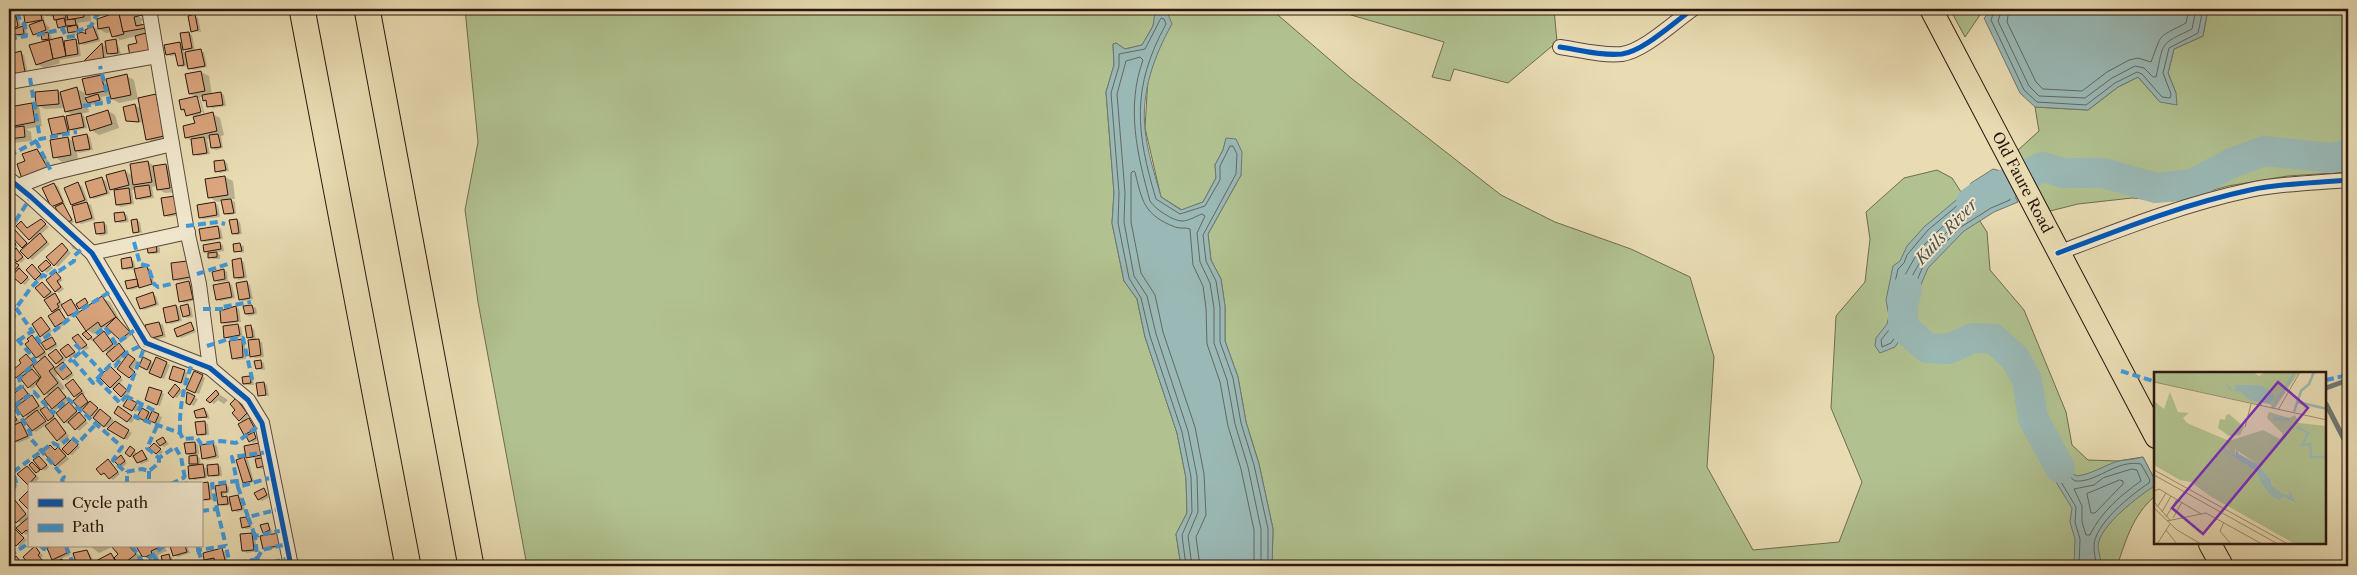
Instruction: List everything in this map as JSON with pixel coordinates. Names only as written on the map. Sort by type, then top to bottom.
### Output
[{"type":"highway","points":[[302,9],[408,566]]},
{"type":"highway","points":[[367,9],[471,566]]},
{"type":"main road","name":"Old Faure Road","points":[[1931,9],[2154,433]]},
{"type":"main road","points":[[2211,545],[2222,566]]},
{"type":"street","points":[[149,9],[203,309],[210,368]]},
{"type":"street","points":[[1560,47],[1622,54],[1636,50],[1693,9]]},
{"type":"street","points":[[9,82],[157,56]]},
{"type":"street","points":[[14,183],[172,144]]},
{"type":"street","points":[[2058,253],[2140,221],[2252,189],[2348,180]]},
{"type":"street","points":[[14,183],[92,253],[146,343],[210,368],[248,400],[262,423],[292,566]]},
{"type":"street","points":[[92,253],[188,232]]},
{"type":"green space","points":[[465,9],[1271,9],[1351,78],[1501,195],[1555,222],[1631,249],[1690,277],[1714,357],[1707,467],[1753,550],[1839,542],[1862,482],[1831,408],[1836,316],[1865,282],[1870,239],[1866,212],[1904,178],[1937,170],[1952,178],[1987,232],[1990,270],[2024,310],[2066,412],[2072,445],[2088,460],[2118,461],[2143,457],[2154,478],[2154,497],[2135,520],[2117,566],[1272,566],[1273,529],[1259,464],[1246,422],[1238,377],[1225,341],[1225,307],[1221,279],[1211,260],[1208,234],[1241,175],[1226,139],[1223,150],[1215,165],[1216,178],[1203,202],[1182,210],[1161,197],[1145,128],[1148,77],[1171,24],[1156,12],[1153,26],[1142,45],[1125,49],[1116,43],[1113,44],[1114,65],[1106,92],[1114,193],[1112,223],[1124,281],[1137,299],[1145,337],[1177,433],[1186,478],[1187,513],[1176,534],[1181,566],[527,566],[478,302],[465,210],[478,142]]},
{"type":"green space","points":[[1344,9],[1554,9],[1557,42],[1508,83],[1454,69],[1450,81],[1432,77],[1444,42],[1351,15]]},
{"type":"green space","points":[[1950,9],[1984,9],[1965,37]]},
{"type":"green space","points":[[2208,9],[2348,9],[2348,172],[2288,176],[2228,186],[2173,201],[2132,198],[2078,204],[2050,211],[2017,151],[2039,131],[2035,107],[2088,110],[2118,87],[2138,77],[2160,102],[2176,93],[2168,73],[2174,49],[2203,36]]},
{"type":"water","points":[[1990,9],[2208,9],[2203,36],[2174,49],[2168,73],[2176,93],[2177,105],[2160,102],[2138,77],[2118,87],[2088,110],[2035,107],[2020,93],[1984,18],[1991,11]]},
{"type":"water","points":[[1155,12],[1168,14],[1172,24],[1150,75],[1144,115],[1146,137],[1161,197],[1181,210],[1203,202],[1216,178],[1215,165],[1223,150],[1226,138],[1236,139],[1242,152],[1241,175],[1208,234],[1211,260],[1221,279],[1225,306],[1225,341],[1238,377],[1246,422],[1259,464],[1273,529],[1272,566],[1181,566],[1176,534],[1187,513],[1186,478],[1177,433],[1145,337],[1137,299],[1124,281],[1112,223],[1114,193],[1106,92],[1114,65],[1113,44],[1116,43],[1125,49],[1142,45],[1153,26]]},
{"type":"water","points":[[1993,169],[2001,171],[2018,202],[1994,212],[1964,231],[1928,268],[1914,301],[1914,318],[1895,347],[1880,353],[1875,346],[1876,338],[1887,324],[1889,316],[1886,300],[1893,266],[1900,261],[1907,246],[1924,227],[1967,191],[1971,183]]},
{"type":"water","points":[[2044,430],[2048,430],[2073,474],[2077,476],[2115,462],[2143,457],[2154,478],[2154,486],[2121,512],[2105,530],[2098,547],[2101,566],[2074,566],[2075,539],[2070,522],[2072,508],[2035,448],[2037,435]]},
{"type":"building","points":[[23,9],[40,9],[42,20],[25,23]]},
{"type":"building","points":[[44,9],[64,9],[66,18],[54,20],[53,14],[46,15]]},
{"type":"building","points":[[66,9],[83,9],[84,17],[68,20]]},
{"type":"building","points":[[109,9],[118,9],[124,34],[112,37],[109,27],[98,29],[97,19],[109,15]]},
{"type":"building","points":[[118,9],[142,15],[134,17],[136,26],[145,24],[146,28],[123,32]]},
{"type":"building","points":[[195,14],[198,30],[191,32],[188,16]]},
{"type":"building","points":[[16,16],[18,26],[9,30],[9,18]]},
{"type":"building","points":[[64,18],[66,26],[58,28],[56,20]]},
{"type":"building","points":[[75,19],[76,25],[66,26],[65,20]]},
{"type":"building","points":[[43,20],[46,30],[33,35],[29,25]]},
{"type":"building","points":[[77,25],[78,31],[68,33],[67,27]]},
{"type":"building","points":[[23,26],[24,34],[14,35],[12,30]]},
{"type":"building","points":[[93,26],[98,39],[79,44],[77,34],[82,32],[86,34],[85,30]]},
{"type":"building","points":[[48,32],[49,39],[42,40],[41,34]]},
{"type":"building","points":[[189,32],[192,48],[183,50],[180,33]]},
{"type":"building","points":[[146,33],[150,51],[130,56],[128,45],[137,43],[135,36]]},
{"type":"building","points":[[62,37],[66,56],[53,59],[49,40]]},
{"type":"building","points":[[76,39],[78,54],[66,56],[64,41]]},
{"type":"building","points":[[116,39],[118,53],[107,54],[105,41]]},
{"type":"building","points":[[49,40],[53,59],[36,65],[29,45]]},
{"type":"building","points":[[180,42],[184,65],[178,66],[175,53],[166,55],[164,45]]},
{"type":"building","points":[[102,43],[104,61],[81,64]]},
{"type":"building","points":[[201,49],[205,66],[188,69],[185,52]]},
{"type":"building","points":[[21,51],[25,72],[15,74],[10,54]]},
{"type":"building","points":[[201,71],[205,91],[189,94],[185,74]]},
{"type":"building","points":[[127,74],[131,95],[111,99],[106,79]]},
{"type":"building","points":[[101,75],[105,91],[86,95],[82,79]]},
{"type":"building","points":[[77,87],[82,108],[65,112],[60,92]]},
{"type":"building","points":[[58,90],[59,104],[36,106],[35,92]]},
{"type":"building","points":[[221,92],[223,105],[207,107],[206,100],[203,101],[202,95]]},
{"type":"building","points":[[98,94],[100,100],[88,103],[85,98]]},
{"type":"building","points":[[156,94],[164,136],[146,140],[138,98]]},
{"type":"building","points":[[197,96],[201,112],[186,116],[184,109],[181,110],[179,100]]},
{"type":"building","points":[[32,103],[35,122],[9,127],[9,107]]},
{"type":"building","points":[[135,104],[139,122],[126,121],[123,107]]},
{"type":"building","points":[[108,110],[112,124],[90,131],[86,117]]},
{"type":"building","points":[[213,112],[217,131],[185,138],[183,126],[195,123],[193,117]]},
{"type":"building","points":[[81,113],[84,127],[69,130],[66,116]]},
{"type":"building","points":[[64,116],[68,132],[52,135],[48,119]]},
{"type":"building","points":[[24,126],[25,137],[9,139],[9,128]]},
{"type":"building","points":[[87,134],[90,149],[75,151],[72,137]]},
{"type":"building","points":[[218,134],[221,147],[211,148],[209,135]]},
{"type":"building","points":[[68,137],[71,155],[53,158],[50,140]]},
{"type":"building","points":[[204,137],[207,153],[193,155],[191,139]]},
{"type":"building","points":[[37,149],[50,172],[23,182],[17,164],[25,161],[22,154]]},
{"type":"building","points":[[224,160],[226,170],[215,172],[214,161]]},
{"type":"building","points":[[148,161],[152,182],[133,185],[130,164]]},
{"type":"building","points":[[166,164],[170,188],[157,190],[153,166]]},
{"type":"building","points":[[125,170],[129,185],[110,190],[106,175]]},
{"type":"building","points":[[225,176],[228,195],[208,198],[205,179]]},
{"type":"building","points":[[102,177],[107,193],[90,198],[85,182]]},
{"type":"building","points":[[78,182],[85,200],[71,205],[64,188]]},
{"type":"building","points":[[54,183],[63,202],[51,207],[42,188]]},
{"type":"building","points":[[149,185],[151,196],[136,199],[134,187]]},
{"type":"building","points":[[129,188],[131,203],[116,205],[114,190]]},
{"type":"building","points":[[175,196],[178,213],[164,216],[161,198]]},
{"type":"building","points":[[231,199],[234,213],[224,214],[221,200]]},
{"type":"building","points":[[87,202],[92,218],[76,223],[72,206]]},
{"type":"building","points":[[215,202],[217,215],[199,218],[197,205]]},
{"type":"building","points":[[63,203],[72,220],[65,224],[55,207]]},
{"type":"building","points":[[124,212],[126,220],[115,222],[114,213]]},
{"type":"building","points":[[9,214],[15,219],[9,227]]},
{"type":"building","points":[[41,219],[46,224],[29,240],[16,226],[21,221],[27,228]]},
{"type":"building","points":[[137,219],[139,232],[133,233],[131,220]]},
{"type":"building","points":[[237,219],[239,233],[232,234],[229,220]]},
{"type":"building","points":[[104,222],[105,233],[96,234],[94,223]]},
{"type":"building","points":[[218,226],[220,238],[201,241],[199,229]]},
{"type":"building","points":[[14,229],[27,243],[22,248],[9,234]]},
{"type":"building","points":[[40,233],[47,242],[28,259],[20,251]]},
{"type":"building","points":[[10,239],[16,244],[11,251],[9,249]]},
{"type":"building","points":[[220,242],[221,249],[204,252],[203,245]]},
{"type":"building","points":[[62,243],[68,250],[54,266],[46,257]]},
{"type":"building","points":[[240,243],[242,251],[234,252],[233,244]]},
{"type":"building","points":[[156,244],[157,252],[148,253],[147,246]]},
{"type":"building","points":[[16,248],[23,257],[17,262],[11,254]]},
{"type":"building","points":[[217,252],[217,257],[208,258],[208,253]]},
{"type":"building","points":[[131,257],[133,267],[122,269],[121,259]]},
{"type":"building","points":[[9,258],[19,265],[10,276],[9,276]]},
{"type":"building","points":[[241,258],[244,277],[234,278],[232,260]]},
{"type":"building","points":[[46,260],[51,265],[42,272],[38,267]]},
{"type":"building","points":[[187,261],[190,277],[173,280],[171,263]]},
{"type":"building","points":[[32,264],[41,274],[35,280],[26,270]]},
{"type":"building","points":[[147,266],[152,284],[139,288],[134,269]]},
{"type":"building","points":[[19,268],[28,277],[21,284],[12,276]]},
{"type":"building","points":[[224,269],[225,279],[214,281],[212,272]]},
{"type":"building","points":[[56,272],[61,278],[57,281],[61,287],[55,292],[46,280]]},
{"type":"building","points":[[137,279],[138,286],[127,289],[125,281]]},
{"type":"building","points":[[189,281],[193,299],[179,302],[176,284]]},
{"type":"building","points":[[247,281],[250,298],[239,300],[236,283]]},
{"type":"building","points":[[42,282],[51,292],[44,298],[35,288]]},
{"type":"building","points":[[229,282],[232,297],[216,300],[213,285]]},
{"type":"building","points":[[153,292],[156,304],[140,309],[136,298]]},
{"type":"building","points":[[55,293],[60,302],[57,304],[59,307],[52,312],[44,300]]},
{"type":"building","points":[[102,296],[116,317],[101,327],[98,322],[86,331],[75,315]]},
{"type":"building","points":[[85,298],[88,303],[79,309],[76,304]]},
{"type":"building","points":[[71,299],[78,311],[68,316],[61,305]]},
{"type":"building","points":[[188,304],[190,315],[183,317],[180,306]]},
{"type":"building","points":[[176,305],[179,320],[166,323],[163,308]]},
{"type":"building","points":[[252,305],[254,313],[245,314],[243,306]]},
{"type":"building","points":[[236,306],[238,321],[221,323],[220,311]]},
{"type":"building","points":[[59,309],[66,320],[55,327],[48,316]]},
{"type":"building","points":[[41,317],[50,329],[40,337],[32,324]]},
{"type":"building","points":[[116,317],[130,332],[120,340],[106,327]]},
{"type":"building","points":[[159,322],[163,335],[148,339],[145,325]]},
{"type":"building","points":[[191,322],[194,330],[177,337],[174,329]]},
{"type":"building","points":[[238,324],[240,335],[224,338],[223,326]]},
{"type":"building","points":[[251,325],[253,337],[247,338],[245,326]]},
{"type":"building","points":[[86,331],[92,337],[88,340],[82,334]]},
{"type":"building","points":[[104,331],[113,344],[103,352],[93,340]]},
{"type":"building","points":[[78,334],[87,345],[81,349],[72,338]]},
{"type":"building","points":[[32,335],[45,352],[36,358],[25,344]]},
{"type":"building","points":[[52,337],[56,344],[46,350],[41,343]]},
{"type":"building","points":[[242,339],[243,357],[232,359],[229,341]]},
{"type":"building","points":[[259,339],[261,355],[250,357],[248,340]]},
{"type":"building","points":[[119,343],[125,351],[113,362],[106,354]]},
{"type":"building","points":[[68,344],[75,352],[66,358],[60,350]]},
{"type":"building","points":[[56,349],[63,358],[56,364],[48,355]]},
{"type":"building","points":[[26,354],[34,363],[16,378],[11,372],[21,363],[19,360]]},
{"type":"building","points":[[128,354],[135,359],[129,367],[135,372],[129,378],[117,369]]},
{"type":"building","points":[[45,356],[54,367],[49,371],[58,383],[44,395],[36,384],[41,377],[33,366]]},
{"type":"building","points":[[143,357],[151,361],[147,370],[139,366]]},
{"type":"building","points":[[156,357],[167,362],[161,378],[149,373]]},
{"type":"building","points":[[261,360],[262,368],[256,369],[254,361]]},
{"type":"building","points":[[63,362],[72,373],[63,380],[54,369]]},
{"type":"building","points":[[110,366],[121,377],[110,388],[99,377]]},
{"type":"building","points":[[173,366],[185,370],[181,383],[169,379]]},
{"type":"building","points":[[32,369],[40,378],[28,388],[20,378]]},
{"type":"building","points":[[194,371],[203,375],[195,393],[186,389]]},
{"type":"building","points":[[250,376],[251,383],[243,384],[242,377]]},
{"type":"building","points":[[73,379],[82,391],[74,397],[65,385]]},
{"type":"building","points":[[264,382],[266,395],[258,396],[256,383]]},
{"type":"building","points":[[119,383],[127,390],[121,397],[113,389]]},
{"type":"building","points":[[175,384],[180,389],[173,398],[168,393]]},
{"type":"building","points":[[23,387],[28,394],[15,404],[10,396]]},
{"type":"building","points":[[58,387],[66,397],[52,409],[44,399]]},
{"type":"building","points":[[149,387],[162,391],[157,405],[145,400]]},
{"type":"building","points":[[216,390],[219,394],[210,403],[206,400]]},
{"type":"building","points":[[187,392],[195,396],[190,405],[186,403]]},
{"type":"building","points":[[82,393],[88,402],[79,409],[73,401]]},
{"type":"building","points":[[32,395],[39,406],[23,417],[16,407]]},
{"type":"building","points":[[128,398],[137,403],[132,411],[123,406]]},
{"type":"building","points":[[236,398],[247,413],[239,421],[232,413],[235,410],[230,404]]},
{"type":"building","points":[[90,401],[98,408],[90,417],[82,410]]},
{"type":"building","points":[[69,402],[77,411],[64,423],[56,413]]},
{"type":"building","points":[[46,406],[54,416],[48,421],[40,410]]},
{"type":"building","points":[[118,406],[132,416],[127,422],[114,413]]},
{"type":"building","points":[[142,408],[149,412],[145,421],[137,417]]},
{"type":"building","points":[[204,408],[207,417],[196,418],[194,411]]},
{"type":"building","points":[[100,409],[111,418],[104,427],[93,418]]},
{"type":"building","points":[[37,410],[46,421],[32,431],[24,420]]},
{"type":"building","points":[[152,411],[159,414],[155,423],[148,420]]},
{"type":"building","points":[[79,412],[86,420],[75,430],[68,422]]},
{"type":"building","points":[[13,413],[17,420],[9,423],[9,415]]},
{"type":"building","points":[[55,418],[66,433],[57,441],[45,426]]},
{"type":"building","points":[[249,418],[255,429],[244,435],[238,424]]},
{"type":"building","points":[[115,421],[129,430],[124,439],[107,429]]},
{"type":"building","points":[[205,421],[206,434],[197,435],[195,422]]},
{"type":"building","points":[[21,422],[28,436],[14,442],[10,435],[15,433],[12,426]]},
{"type":"building","points":[[254,432],[256,438],[249,442],[246,436]]},
{"type":"building","points":[[163,437],[166,442],[160,446],[156,441]]},
{"type":"building","points":[[72,439],[78,445],[68,455],[62,449]]},
{"type":"building","points":[[195,442],[196,453],[186,454],[184,443]]},
{"type":"building","points":[[154,443],[161,449],[156,454],[149,448]]},
{"type":"building","points":[[213,443],[216,456],[202,459],[200,445]]},
{"type":"building","points":[[259,443],[261,455],[246,458],[244,446]]},
{"type":"building","points":[[50,445],[55,450],[58,447],[66,456],[55,466],[43,452]]},
{"type":"building","points":[[130,446],[135,450],[130,457],[125,453]]},
{"type":"building","points":[[142,450],[147,459],[137,463],[133,456]]},
{"type":"building","points":[[121,455],[125,461],[119,466],[114,461]]},
{"type":"building","points":[[197,455],[198,464],[189,464],[189,456]]},
{"type":"building","points":[[39,456],[47,465],[41,470],[33,460]]},
{"type":"building","points":[[244,457],[252,481],[243,483],[236,460]]},
{"type":"building","points":[[262,458],[264,466],[257,468],[255,459]]},
{"type":"building","points":[[108,459],[118,472],[109,479],[104,473],[101,475],[96,469]]},
{"type":"building","points":[[32,462],[40,470],[36,473],[29,465]]},
{"type":"building","points":[[203,464],[205,477],[189,479],[188,466]]},
{"type":"building","points":[[218,464],[219,475],[208,476],[207,465]]},
{"type":"building","points":[[27,466],[36,476],[31,482],[28,482],[28,485],[17,474]]},
{"type":"building","points":[[9,470],[15,485],[9,488]]},
{"type":"building","points":[[208,482],[210,499],[202,500],[202,483]]},
{"type":"building","points":[[226,484],[227,492],[221,492],[222,497],[227,496],[228,504],[218,505],[215,486]]},
{"type":"building","points":[[264,488],[267,495],[258,500],[254,493]]},
{"type":"building","points":[[28,491],[28,509],[19,500]]},
{"type":"building","points":[[238,495],[242,509],[232,511],[229,497]]},
{"type":"building","points":[[14,499],[26,514],[16,523],[9,514],[9,504]]},
{"type":"building","points":[[246,517],[250,526],[242,528],[240,518]]},
{"type":"building","points":[[28,518],[28,531],[26,530],[22,534],[16,528]]},
{"type":"building","points":[[9,520],[15,525],[9,533]]},
{"type":"building","points":[[268,523],[270,530],[263,533],[260,525]]},
{"type":"building","points":[[15,529],[24,538],[16,546],[9,539],[9,535]]},
{"type":"building","points":[[252,533],[254,550],[242,551],[240,534]]},
{"type":"building","points":[[279,533],[281,545],[263,549],[260,536]]},
{"type":"building","points":[[33,548],[36,548],[40,553],[38,555],[42,560],[34,566],[30,566],[23,557]]},
{"type":"building","points":[[47,548],[66,548],[67,553],[52,560]]},
{"type":"building","points":[[113,548],[131,548],[136,554],[121,566],[114,558],[118,554]]},
{"type":"building","points":[[137,548],[158,548],[151,551],[152,554],[143,558]]},
{"type":"building","points":[[171,548],[186,548],[187,552],[173,556]]},
{"type":"building","points":[[222,548],[226,564],[216,566],[214,558],[204,560],[203,553]]},
{"type":"building","points":[[87,550],[93,565],[77,566],[73,553]]},
{"type":"building","points":[[111,553],[118,566],[111,564],[96,566],[94,562]]},
{"type":"building","points":[[169,554],[172,566],[164,566],[161,556]]},
{"type":"building","points":[[16,556],[24,566],[11,566],[9,563]]},
{"type":"building","points":[[62,559],[66,566],[51,566],[51,564]]},
{"type":"building","points":[[255,561],[256,566],[244,566],[244,563]]},
{"type":"waterway","name":"Kuils River","points":[[1971,202],[1981,195],[2043,167],[2063,173],[2103,173],[2156,188],[2192,184],[2232,163],[2264,151],[2332,158],[2348,154]]},
{"type":"waterway","name":"Kuils River","points":[[1907,289],[1903,305],[1903,327],[1927,348],[1948,349],[1973,338],[1994,339],[2015,358],[2027,380],[2033,418],[2060,468]]},
{"type":"waterway","points":[[2327,388],[2348,380]]},
{"type":"waterway","points":[[2327,406],[2348,447]]},
{"type":"marked path","points":[[9,39],[26,36],[25,25],[20,21],[17,9]]},
{"type":"marked path","points":[[37,35],[63,29],[66,37],[75,36],[78,31],[91,26],[96,16],[107,9]]},
{"type":"marked path","points":[[83,106],[109,102],[100,66]]},
{"type":"marked path","points":[[30,78],[40,139],[77,132]]},
{"type":"marked path","points":[[9,156],[40,139]]},
{"type":"marked path","points":[[36,141],[52,173]]},
{"type":"marked path","points":[[9,231],[31,197]]},
{"type":"marked path","points":[[186,226],[218,222],[225,224]]},
{"type":"marked path","points":[[134,242],[140,264],[148,266],[154,284],[158,287],[171,284]]},
{"type":"marked path","points":[[9,302],[16,308],[43,275],[47,277],[57,269],[59,271],[74,261],[74,256],[84,247]]},
{"type":"marked path","points":[[197,274],[231,263]]},
{"type":"marked path","points":[[18,341],[32,331],[40,342],[79,311],[113,290]]},
{"type":"marked path","points":[[203,309],[223,309],[222,307],[251,302]]},
{"type":"marked path","points":[[16,308],[32,331]]},
{"type":"marked path","points":[[96,334],[105,327],[116,344],[136,329]]},
{"type":"marked path","points":[[9,330],[35,362],[19,379],[22,386],[9,395]]},
{"type":"marked path","points":[[207,346],[229,339],[243,338],[253,383]]},
{"type":"marked path","points":[[75,344],[82,351],[72,359],[93,383],[110,365],[115,366],[126,353],[146,343],[126,396],[157,412]]},
{"type":"marked path","points":[[82,351],[103,373]]},
{"type":"marked path","points":[[60,370],[72,359]]},
{"type":"marked path","points":[[180,433],[180,414],[183,396],[193,361]]},
{"type":"marked path","points":[[2121,371],[2154,381]]},
{"type":"marked path","points":[[2327,380],[2348,375]]},
{"type":"marked path","points":[[97,379],[120,403],[126,396]]},
{"type":"marked path","points":[[14,406],[34,392],[53,413],[68,399],[122,447],[113,460],[125,472],[142,469],[149,471],[159,463],[159,458]]},
{"type":"marked path","points":[[9,398],[30,432],[31,439],[64,477],[63,482]]},
{"type":"marked path","points":[[142,404],[135,417],[180,433],[183,439],[197,438],[201,444],[221,441],[236,443],[262,423]]},
{"type":"marked path","points":[[9,491],[17,485],[13,472],[53,443],[59,446],[71,437],[78,443],[96,424]]},
{"type":"marked path","points":[[157,426],[147,448],[159,458],[175,447],[181,457],[186,482]]},
{"type":"marked path","points":[[238,487],[232,457],[268,452]]},
{"type":"marked path","points":[[127,471],[127,482]]},
{"type":"marked path","points":[[149,471],[149,482]]},
{"type":"marked path","points":[[175,482],[185,477]]},
{"type":"marked path","points":[[248,517],[238,487],[273,477]]},
{"type":"marked path","points":[[202,511],[217,509],[212,484],[237,481]]},
{"type":"marked path","points":[[217,509],[226,546]]},
{"type":"marked path","points":[[255,536],[248,517],[280,509]]},
{"type":"marked path","points":[[258,564],[255,536],[284,530]]},
{"type":"marked path","points":[[9,556],[28,544]]},
{"type":"marked path","points":[[257,559],[262,550],[287,544]]},
{"type":"marked path","points":[[198,548],[198,550],[226,546],[230,565],[257,559],[266,564],[290,558]]},
{"type":"marked path","points":[[67,548],[74,566]]},
{"type":"marked path","points":[[133,548],[144,564]]},
{"type":"marked path","points":[[139,566],[162,548]]},
{"type":"marked path","points":[[198,550],[204,566]]},
{"type":"marked path","points":[[154,556],[160,566]]},
{"type":"cycle path","points":[[1560,47],[1607,54],[1631,52],[1649,42],[1693,9]]},
{"type":"cycle path","points":[[9,179],[92,253],[146,343],[210,368],[248,400],[262,423],[291,566]]},
{"type":"cycle path","points":[[2058,253],[2201,202],[2274,186],[2348,180]]}]
